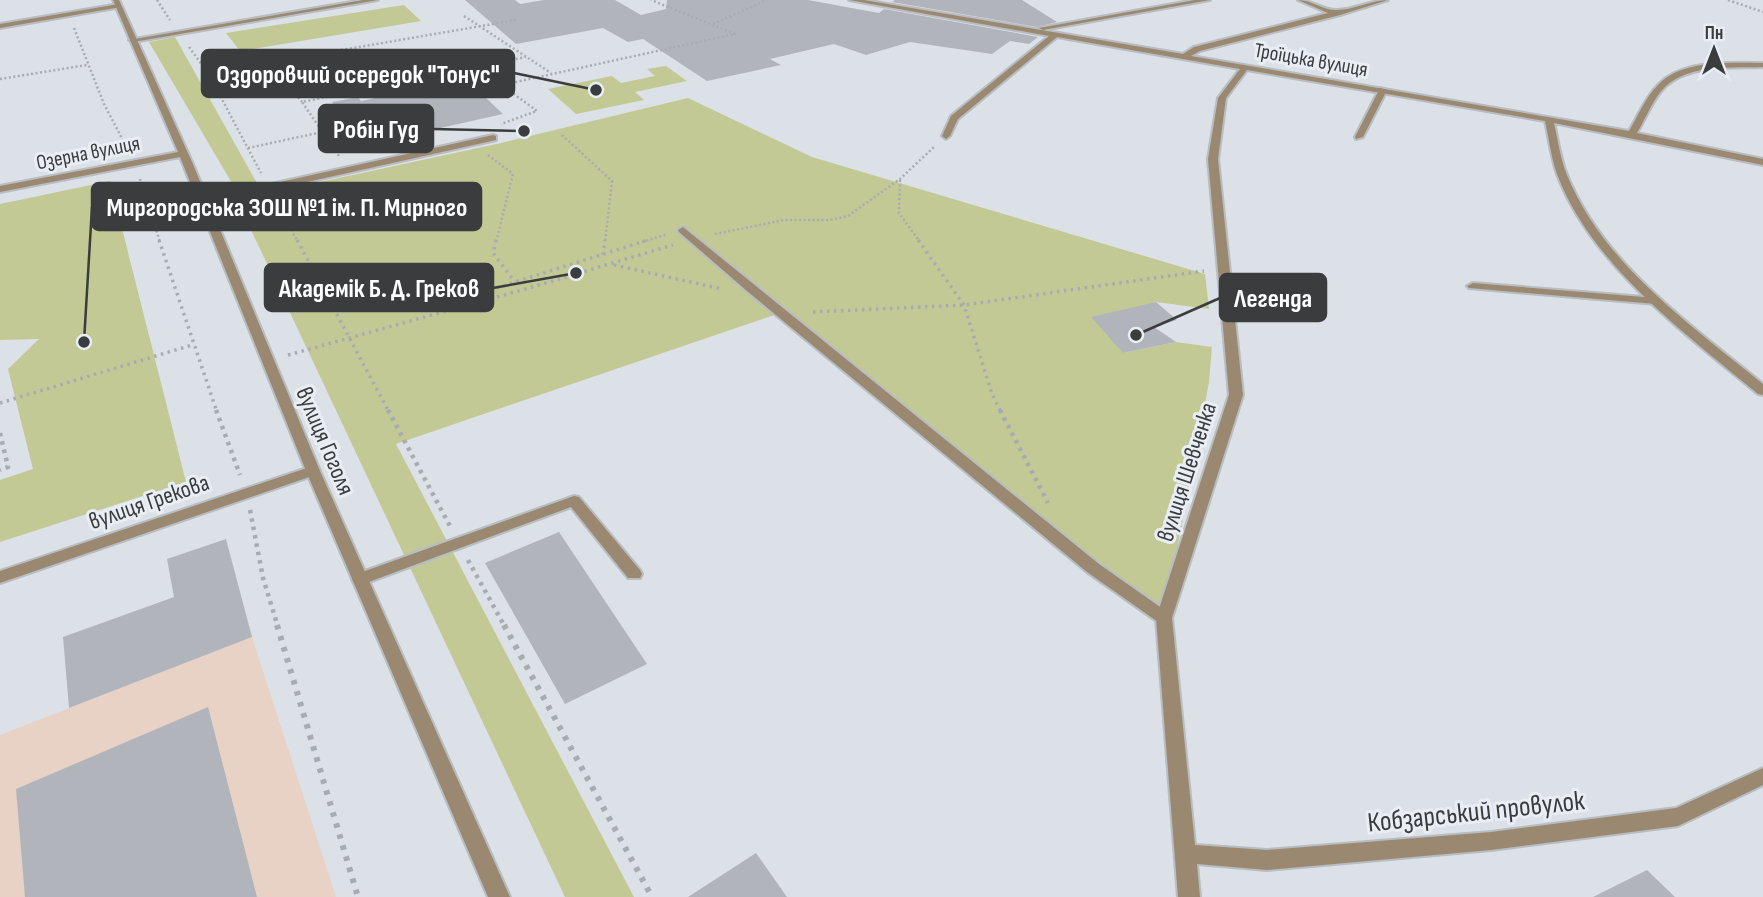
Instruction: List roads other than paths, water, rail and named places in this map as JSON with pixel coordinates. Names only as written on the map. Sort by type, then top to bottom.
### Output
[{"type":"street","points":[[133,40],[375,0]]},
{"type":"street","name":"Троїцька вулиця","points":[[852,0],[1549,119],[1763,162]]},
{"type":"street","points":[[1030,30],[1207,0]]},
{"type":"street","points":[[1300,0],[1338,14]]},
{"type":"street","points":[[1186,56],[1197,49],[1385,0]]},
{"type":"street","points":[[1622,0],[1632,2]]},
{"type":"street","points":[[0,26],[69,15],[118,3]]},
{"type":"street","name":"вулиця Гоголя","points":[[118,3],[359,579],[499,897]]},
{"type":"street","points":[[946,136],[954,118],[1056,34]]},
{"type":"street","points":[[1631,135],[1663,83],[1683,73],[1715,67],[1763,65]]},
{"type":"street","name":"вулиця Шевченка","points":[[1189,897],[1164,618],[1236,395],[1213,159],[1222,98],[1246,66]]},
{"type":"street","points":[[1359,138],[1383,90]]},
{"type":"street","points":[[1549,119],[1563,177],[1598,239],[1656,300],[1763,391]]},
{"type":"street","points":[[203,202],[493,138]]},
{"type":"street","name":"Озерна вулиця","points":[[0,189],[183,154]]},
{"type":"street","points":[[689,234],[780,313],[1093,568],[1164,618]]},
{"type":"street","points":[[1473,286],[1656,300]]},
{"type":"street","name":"вулиця Грекова","points":[[0,577],[313,471]]},
{"type":"street","points":[[359,579],[574,501],[634,574]]},
{"type":"street","name":"Кобзарський провулок","points":[[1185,854],[1267,860],[1491,841],[1678,817],[1763,776]]},
{"type":"place","name":"Оздоровчий осередок \"Тонус\"","points":[[596,90]]},
{"type":"place","name":"Робін Гуд","points":[[524,131]]},
{"type":"place","name":"Академік Б. Д. Греков","points":[[576,273]]},
{"type":"place","name":"Легенда","points":[[1136,335]]},
{"type":"place","name":"Миргородська ЗОШ №1 ім. П. Мирного","points":[[84,342]]}]
